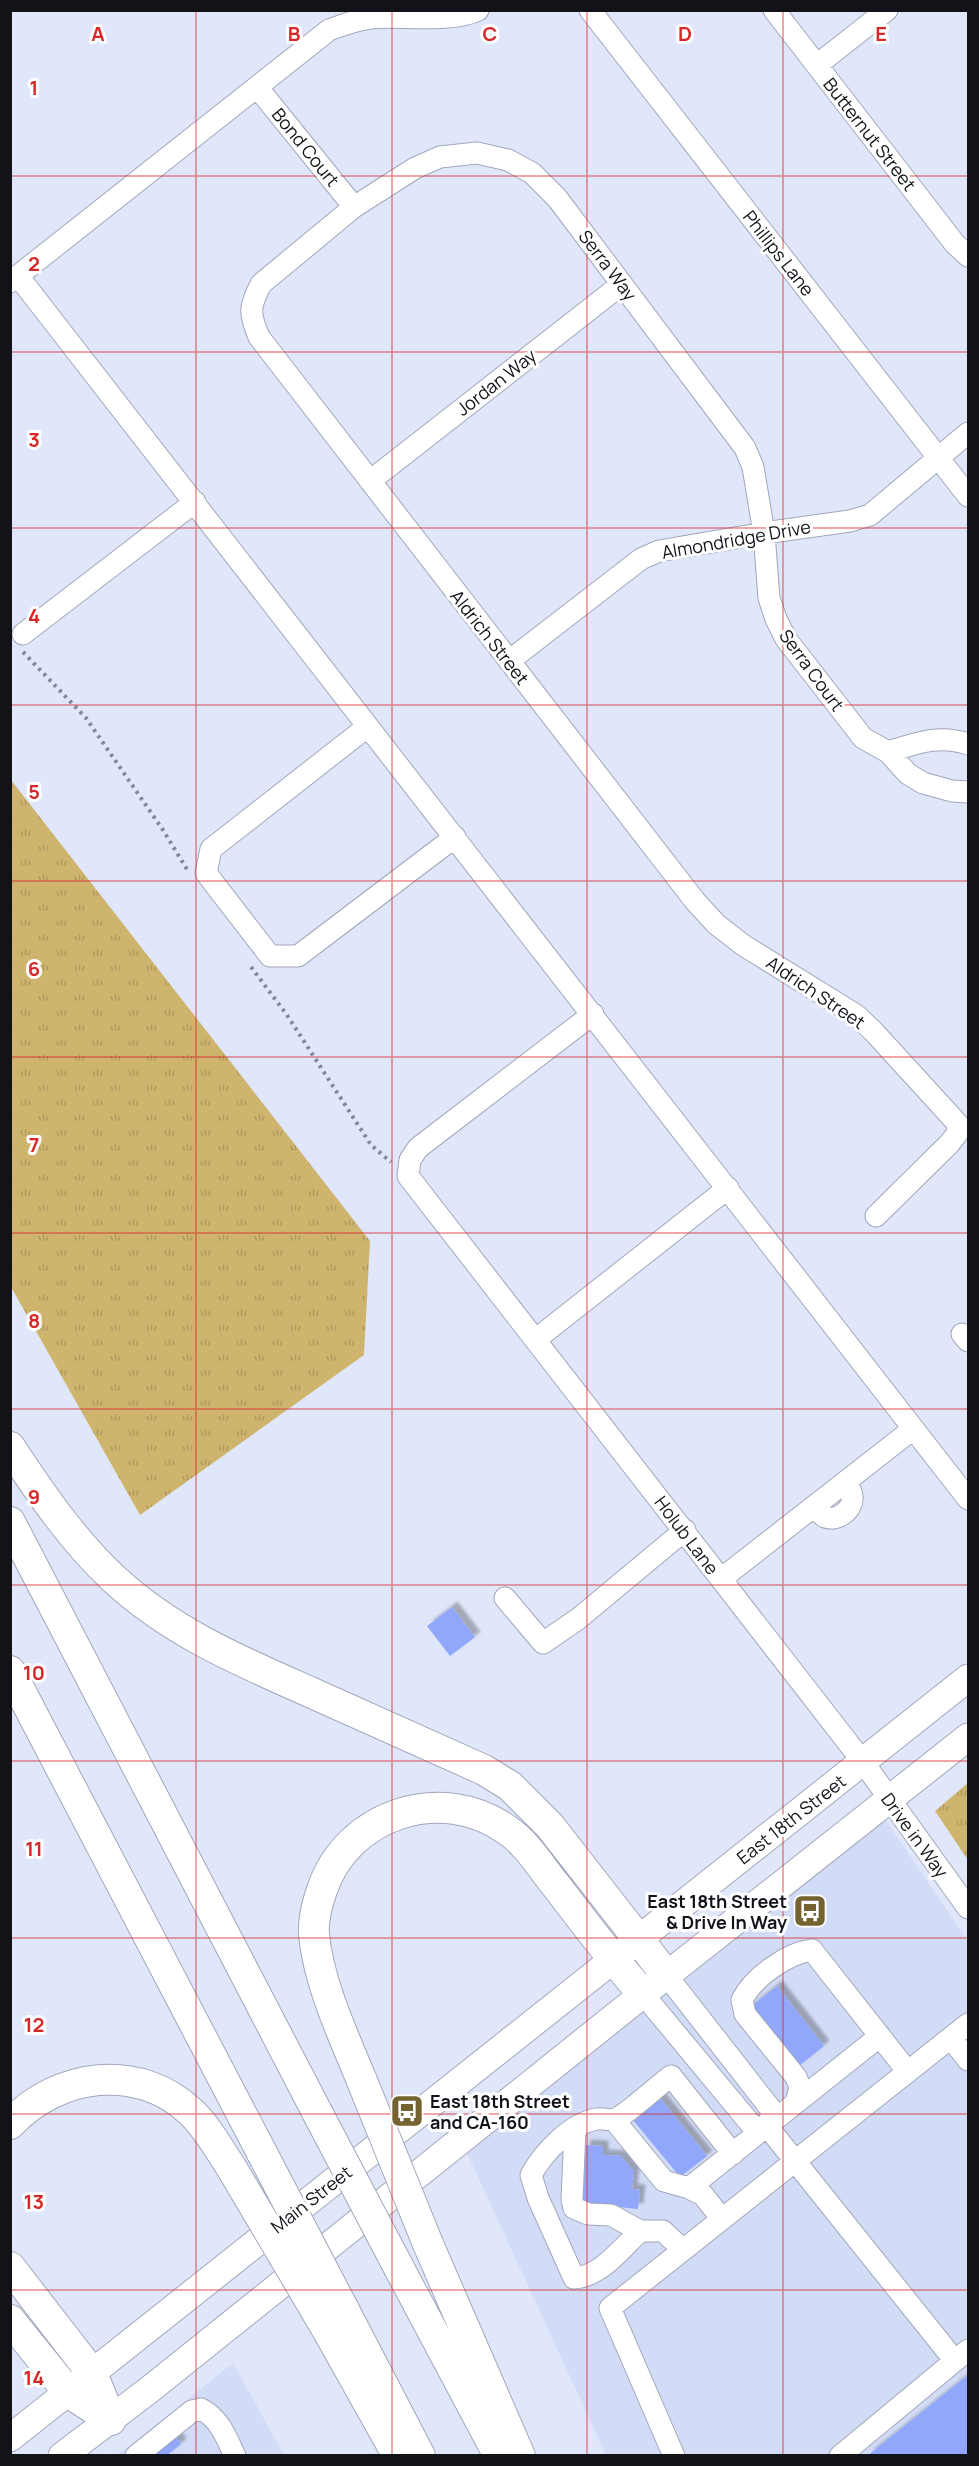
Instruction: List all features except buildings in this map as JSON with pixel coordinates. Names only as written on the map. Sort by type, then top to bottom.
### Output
[{"type":"highway","points":[[10,1448],[91,1557],[165,1620],[222,1653],[484,1770],[510,1786],[550,1826],[667,1976]]},
{"type":"highway","points":[[10,1522],[499,2456]]},
{"type":"highway","points":[[10,1671],[262,2153],[397,2456]]},
{"type":"highway","points":[[520,2456],[428,2244],[328,1990],[314,1933],[317,1905],[326,1876],[340,1855],[358,1835],[383,1819],[409,1810],[437,1807],[454,1808],[486,1818],[508,1830],[529,1851],[613,1960],[643,1994]]},
{"type":"highway","points":[[10,2124],[25,2108],[46,2094],[72,2084],[97,2079],[124,2079],[149,2086],[170,2096],[192,2112],[210,2134],[335,2318],[420,2456]]},
{"type":"highway","points":[[10,2267],[92,2373],[111,2420]]},
{"type":"highway","points":[[10,2320],[68,2392],[111,2420]]},
{"type":"main road","name":"East 18th Street","points":[[613,1960],[969,1678]]},
{"type":"main road","points":[[70,2453],[643,1994],[969,1737]]},
{"type":"main road","name":"Main Street","points":[[10,2438],[613,1960]]},
{"type":"street","points":[[478,10],[438,17],[372,18],[351,21],[329,30],[14,279],[195,502],[969,1499]]},
{"type":"street","name":"Phillips Lane","points":[[590,10],[969,496]]},
{"type":"street","name":"Butternut Street","points":[[774,10],[955,244],[969,256]]},
{"type":"street","points":[[817,65],[887,10]]},
{"type":"street","name":"Bond Court","points":[[257,87],[354,207]]},
{"type":"street","name":"Serra Way","points":[[354,207],[415,168],[440,157],[477,153],[508,160],[532,173],[557,198],[745,448],[753,467],[764,533]]},
{"type":"street","name":"Aldrich Street","points":[[354,207],[261,284],[253,300],[251,318],[259,337],[695,901],[716,924],[743,945],[842,1006],[873,1031],[958,1124],[957,1134],[949,1144],[876,1216]]},
{"type":"street","name":"Jordan Way","points":[[370,481],[622,284]]},
{"type":"street","name":"Almondridge Drive","points":[[509,661],[641,559],[659,551],[850,521],[870,515],[969,433]]},
{"type":"street","points":[[23,634],[195,502]]},
{"type":"street","name":"Serra Court","points":[[764,533],[769,598],[776,619],[786,639],[863,738],[888,752],[908,774],[923,783],[952,791],[969,792]]},
{"type":"street","points":[[368,727],[211,849],[206,873],[270,956],[298,956],[455,837]]},
{"type":"street","points":[[888,752],[950,738],[969,744]]},
{"type":"street","name":"Holub Lane","points":[[593,1014],[418,1148],[410,1160],[408,1176],[863,1762]]},
{"type":"street","points":[[535,1340],[728,1188]]},
{"type":"street","points":[[721,1579],[913,1429]]},
{"type":"street","points":[[505,1598],[543,1643],[578,1619],[685,1530]]},
{"type":"street","name":"Drive in Way","points":[[863,1762],[969,1908]]},
{"type":"street","points":[[796,2103],[800,2086],[796,2078],[746,2014],[742,2000],[759,1979],[802,1951],[812,1950],[908,2072]]},
{"type":"street","points":[[667,1976],[773,2112],[767,2126]]},
{"type":"street","points":[[643,1994],[754,2128],[767,2126]]},
{"type":"street","points":[[674,2456],[610,2308],[969,2024]]},
{"type":"street","points":[[689,2188],[880,2036]]},
{"type":"street","points":[[951,2038],[969,2060]]},
{"type":"street","points":[[640,2231],[610,2259],[586,2277],[574,2278],[538,2198],[531,2175],[537,2163],[575,2129],[596,2119],[614,2120],[671,2076],[733,2154]]},
{"type":"street","points":[[614,2120],[664,2181],[689,2188],[703,2195],[722,2219]]},
{"type":"street","points":[[767,2126],[962,2356],[840,2456]]},
{"type":"street","points":[[575,2129],[573,2208],[588,2214],[611,2215],[640,2231],[663,2231],[683,2250]]},
{"type":"street","points":[[136,2456],[192,2411],[201,2409],[219,2423],[235,2456]]},
{"type":"shaded area","points":[[882,1815],[968,1941],[968,2455],[606,2455],[466,2151]]},
{"type":"shaded area","points":[[233,2363],[284,2455],[116,2456]]},
{"type":"green space","points":[[11,780],[370,1241],[364,1355],[140,1515],[11,1287]]},
{"type":"green space","points":[[968,1783],[968,1860],[935,1811]]},
{"type":"place","name":"East 18th Street & Drive In Way","points":[[810,1911]]},
{"type":"place","name":"East 18th Street and CA-160","points":[[407,2111]]}]
